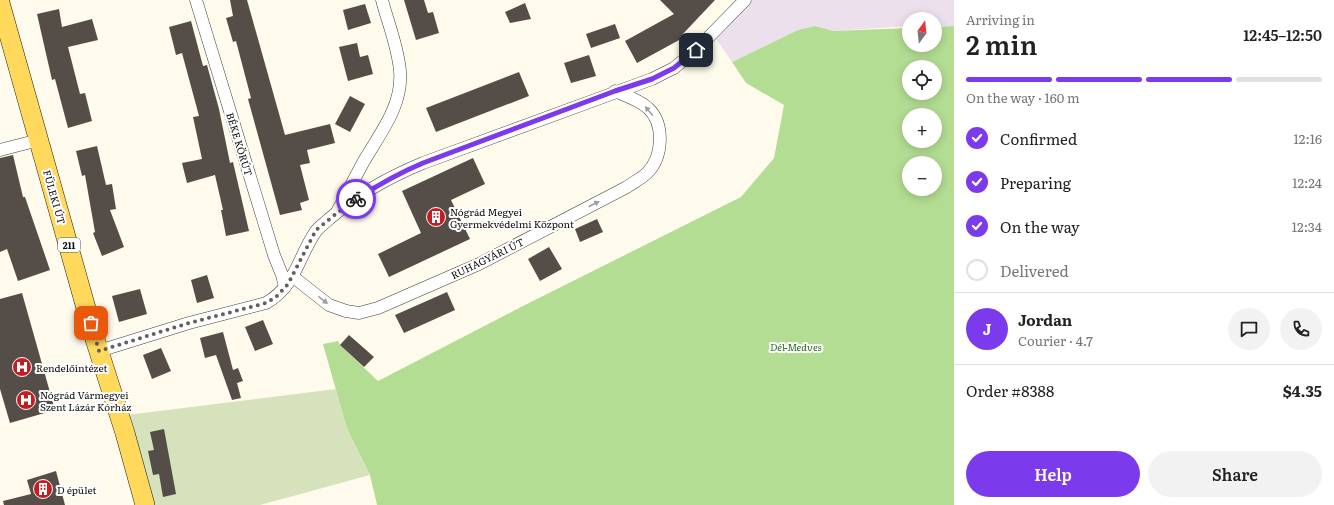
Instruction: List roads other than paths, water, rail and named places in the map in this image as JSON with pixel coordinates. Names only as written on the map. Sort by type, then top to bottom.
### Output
[{"type":"main road","name":"FÜLEKI ÚT","points":[[0,3],[99,351],[125,432],[145,505]]},
{"type":"street","name":"BÉKE KÖRÚT","points":[[196,0],[285,287]]},
{"type":"street","points":[[337,213],[365,160],[390,118],[398,96],[400,71],[397,50],[382,0]]},
{"type":"street","points":[[99,351],[189,323],[266,303],[276,297],[285,287],[316,230],[337,213],[380,183],[401,172],[615,91],[652,79],[674,68],[696,50],[745,0]]},
{"type":"street","name":"RUHAGYÁRI ÚT","points":[[292,276],[329,304],[346,311],[359,313],[378,308],[479,264],[627,187],[648,172],[658,155],[660,146],[659,128],[649,109],[638,101],[615,91]]},
{"type":"street","points":[[0,150],[39,140]]},
{"type":"place","name":"Nógrád Megyei Gyermekvédelmi Központ","points":[[436,217]]},
{"type":"place","name":"Rendelőintézet","points":[[22,367]]},
{"type":"place","name":"Nógrád Vármegyei Szent Lázár Kórház","points":[[26,400]]},
{"type":"place","name":"D épület","points":[[43,489]]},
{"type":"park label","name":"Dél-Medves","points":[[796,346]]}]
